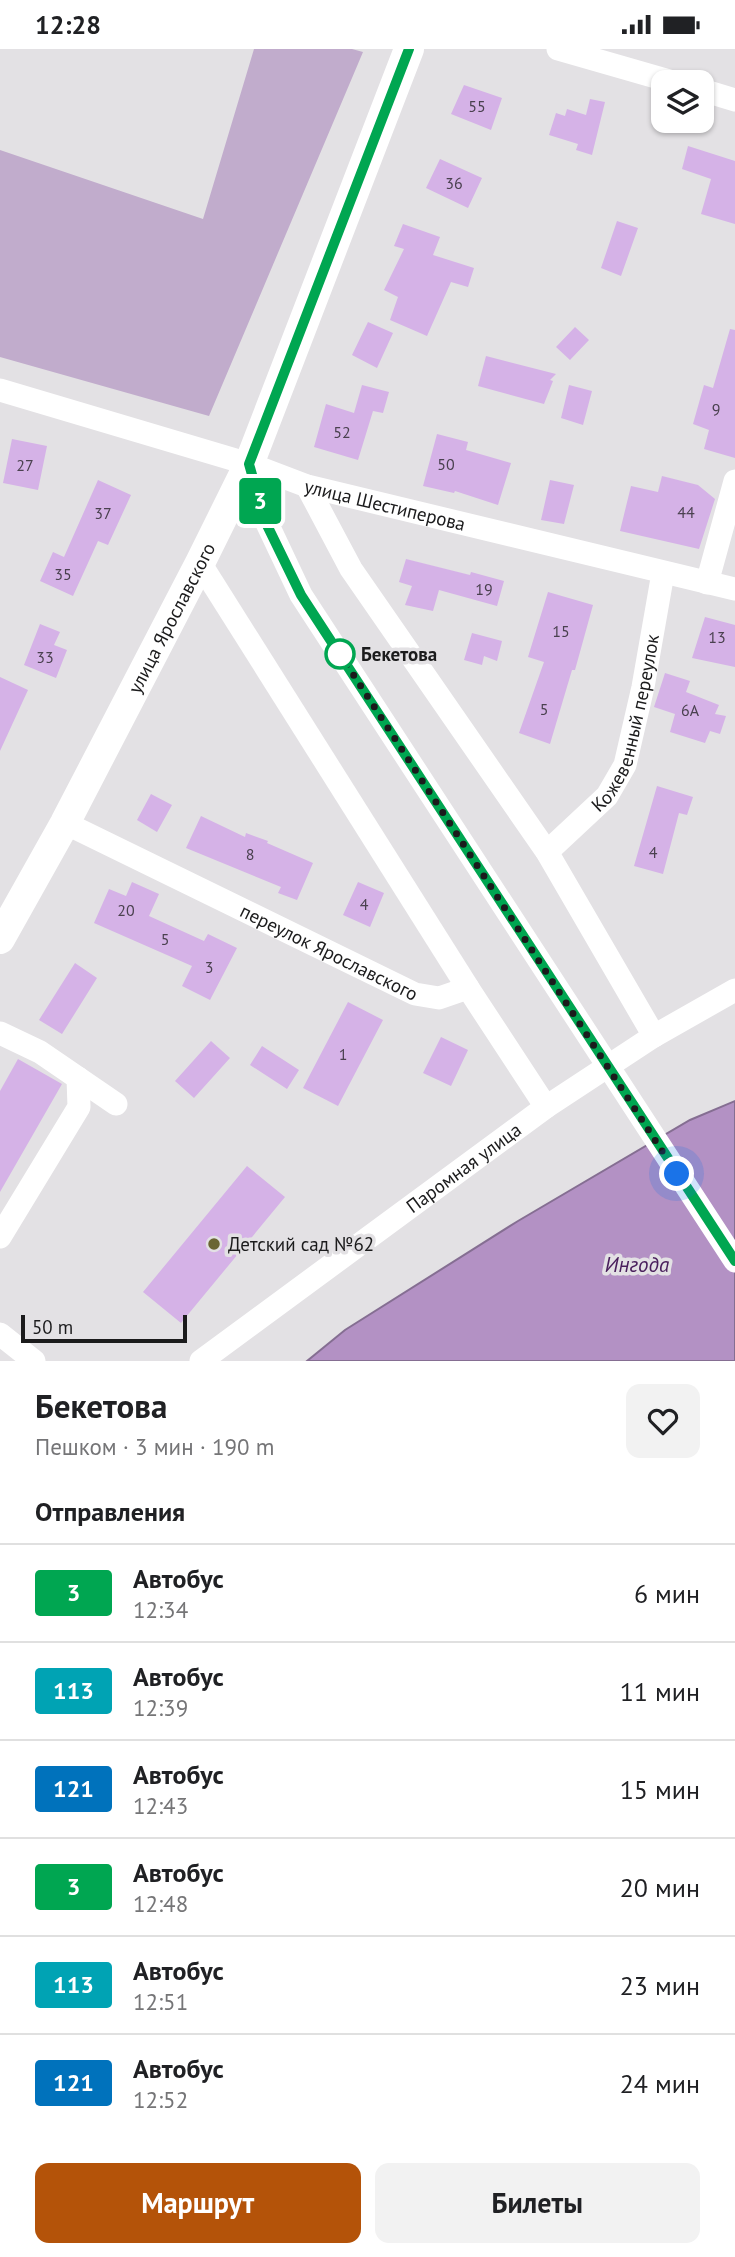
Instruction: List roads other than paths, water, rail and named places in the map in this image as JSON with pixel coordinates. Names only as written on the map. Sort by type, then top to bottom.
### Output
[{"type":"main road","name":"улица Ярославского","points":[[0,939],[65,823],[249,464],[409,49]]},
{"type":"street","points":[[558,49],[610,56],[651,73]]},
{"type":"street","points":[[714,94],[735,100]]},
{"type":"street","name":"улица Шестиперова","points":[[0,390],[249,464],[307,486],[735,589]]},
{"type":"street","points":[[249,464],[265,521],[301,595],[735,1261]]},
{"type":"street","points":[[707,583],[735,481]]},
{"type":"street","points":[[307,486],[351,569],[547,852],[654,1036]]},
{"type":"street","points":[[200,563],[546,1107]]},
{"type":"street","name":"Кожевенный переулок","points":[[547,852],[607,796],[625,765],[643,687],[663,573]]},
{"type":"street","name":"переулок Ярославского","points":[[65,823],[415,994],[439,998],[468,988]]},
{"type":"street","name":"Паромная улица","points":[[201,1361],[546,1107],[654,1036],[735,990]]},
{"type":"street","points":[[0,1033],[40,1052],[116,1104]]},
{"type":"street","points":[[0,1237],[79,1107],[78,1078]]},
{"type":"street","points":[[0,1334],[34,1361]]},
{"type":"water","name":"Ингода","points":[[735,1101],[735,1361],[307,1361],[345,1330],[518,1221],[690,1120]]},
{"type":"place","name":"Бекетова","points":[[340,654]]},
{"type":"place","name":"Детский сад №62","points":[[214,1244]]}]
